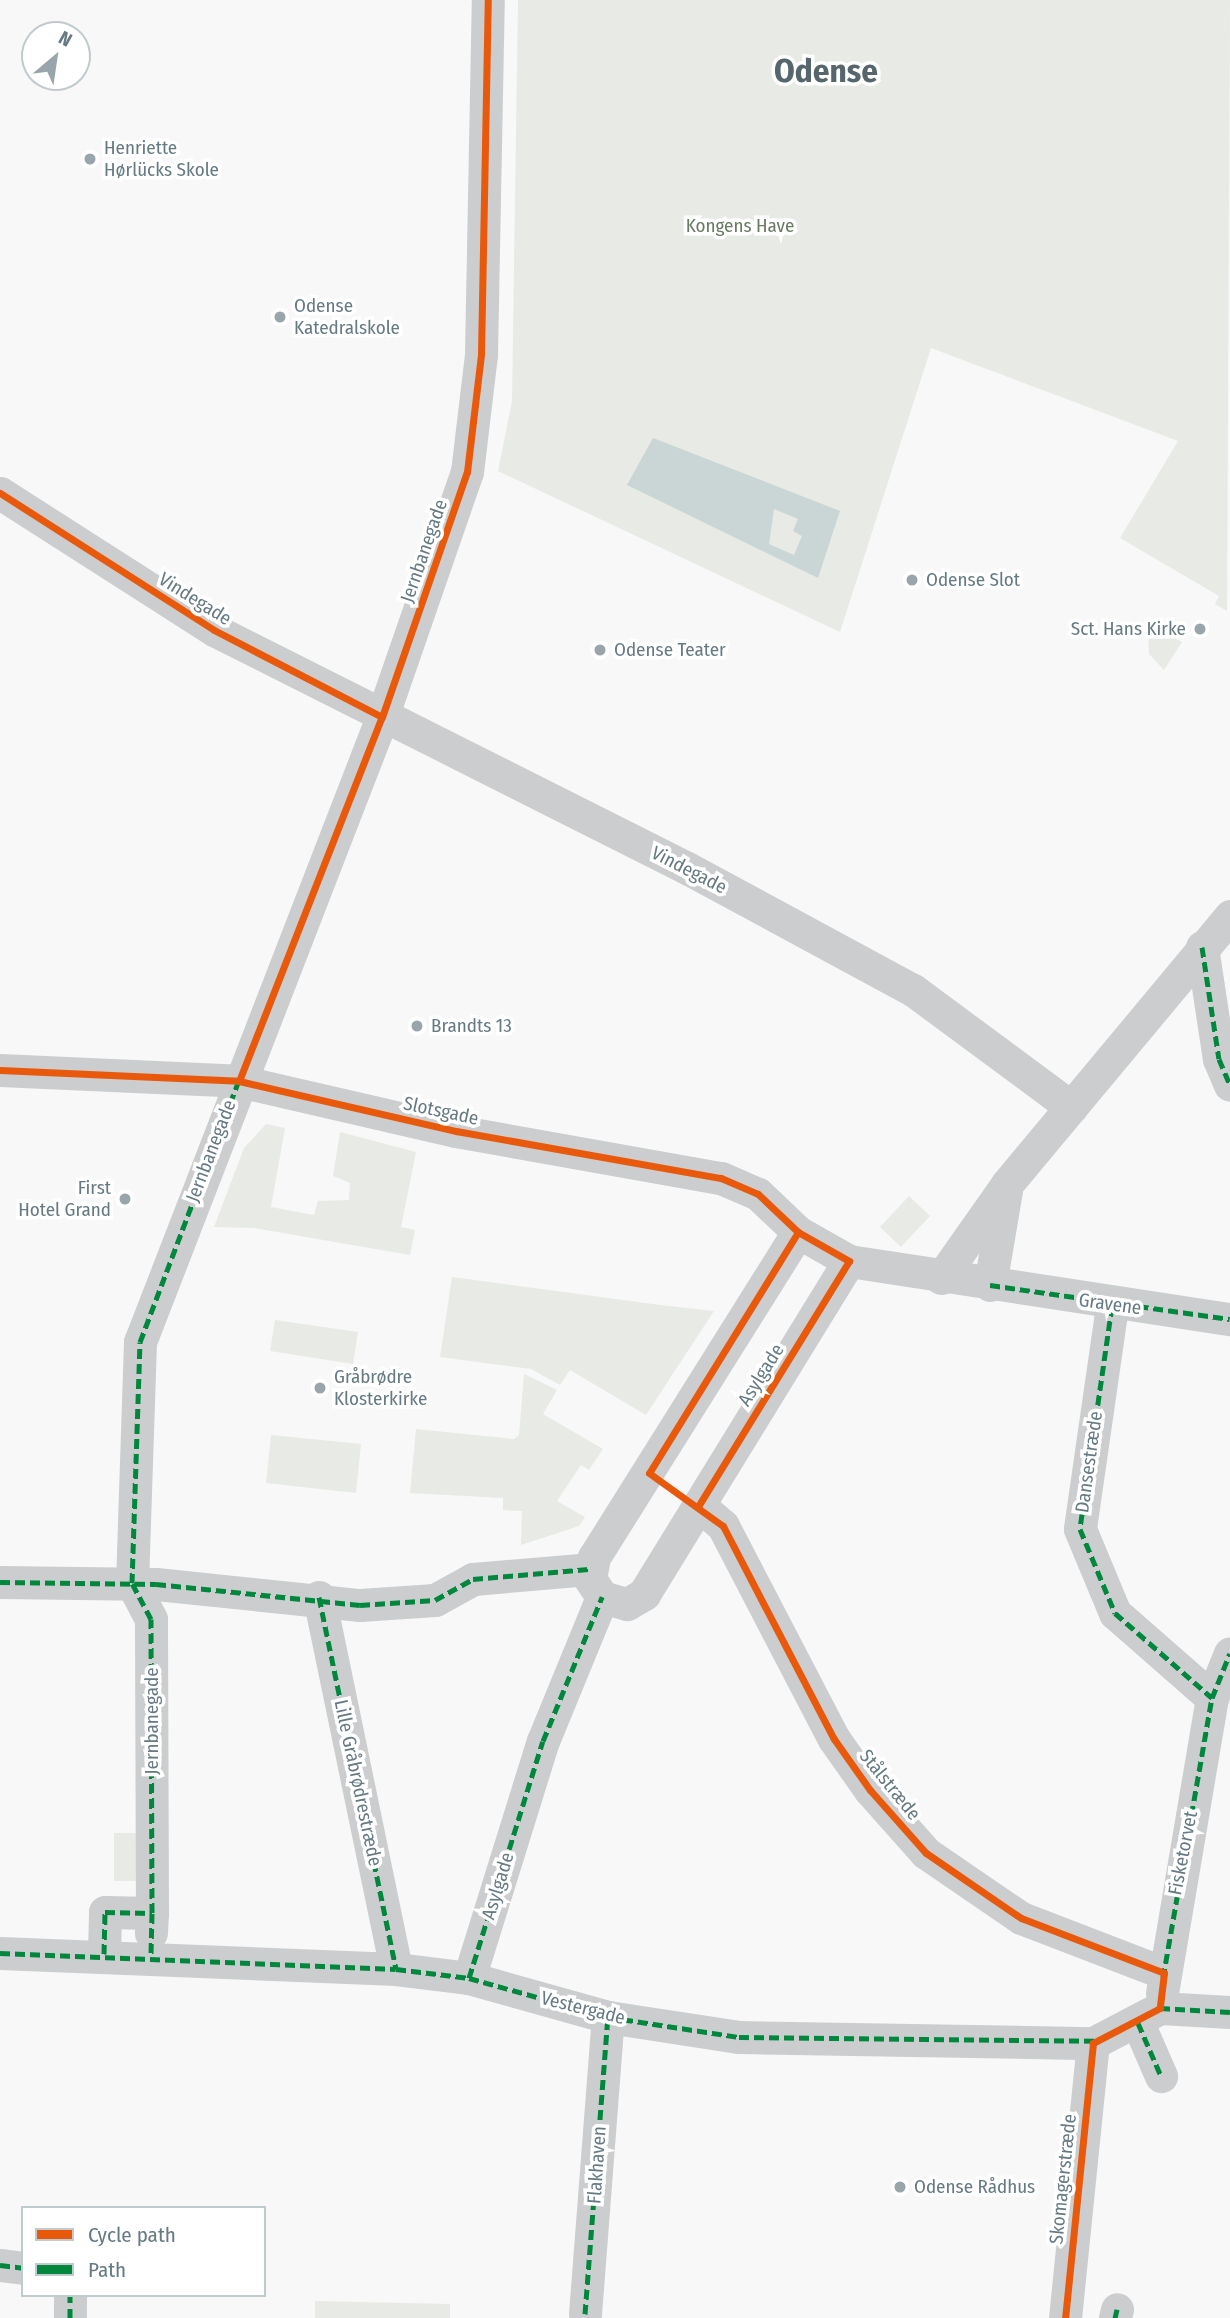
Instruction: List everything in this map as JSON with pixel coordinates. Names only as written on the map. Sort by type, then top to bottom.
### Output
[{"type":"street","name":"Jernbanegade","points":[[151,1955],[151,1619],[132,1583],[140,1342],[382,717],[467,472],[481,354],[488,0]]},
{"type":"street","name":"Vindegade","points":[[0,494],[214,630],[382,717],[687,868],[913,990],[1071,1107]]},
{"type":"street","points":[[941,1278],[1007,1184],[1230,916]]},
{"type":"street","points":[[1202,947],[1219,1059],[1230,1085]]},
{"type":"street","name":"Slotsgade","points":[[0,1070],[239,1081],[456,1131],[721,1178],[758,1194],[798,1233],[849,1261]]},
{"type":"street","points":[[849,1261],[990,1285],[1007,1184]]},
{"type":"street","name":"Asylgade","points":[[470,1978],[543,1741],[596,1583],[798,1233]]},
{"type":"street","name":"Asylgade","points":[[596,1583],[636,1602],[849,1261]]},
{"type":"street","name":"Gravene","points":[[990,1285],[1112,1306],[1230,1319]]},
{"type":"street","name":"Dansestræde","points":[[1112,1306],[1080,1529],[1115,1613],[1212,1698]]},
{"type":"street","name":"Stålstræde","points":[[699,1505],[723,1526],[834,1739],[926,1853],[1021,1918],[1164,1973]]},
{"type":"street","points":[[0,1582],[132,1583],[320,1597],[360,1605],[435,1600],[473,1579],[596,1583]]},
{"type":"street","name":"Lille Gråbrødrestræde","points":[[320,1597],[396,1969]]},
{"type":"street","name":"Fisketorvet","points":[[1149,2016],[1164,1973],[1212,1698],[1230,1653]]},
{"type":"street","points":[[104,1954],[105,1912],[152,1913]]},
{"type":"street","name":"Vestergade","points":[[0,1953],[151,1955],[396,1969],[470,1978],[608,2017],[739,2037],[1093,2043],[1149,2016]]},
{"type":"street","points":[[1161,2076],[1149,2016],[1230,2012]]},
{"type":"street","name":"Flakhaven","points":[[585,2314],[608,2017]]},
{"type":"street","name":"Skomagerstræde","points":[[1065,2318],[1093,2043]]},
{"type":"street","points":[[0,2265],[21,2268]]},
{"type":"street","points":[[70,2297],[70,2318]]},
{"type":"green space","name":"Kongens Have","points":[[518,0],[1230,0],[1227,611],[1215,604],[1219,596],[1120,538],[1178,441],[931,348],[840,632],[498,471],[512,401]]},
{"type":"green space","points":[[1148,622],[1182,642],[1164,670],[1149,654]]},
{"type":"green space","points":[[266,1124],[285,1128],[271,1207],[314,1215],[318,1201],[349,1200],[350,1183],[333,1176],[340,1132],[416,1152],[401,1227],[415,1230],[410,1255],[254,1228],[214,1227],[244,1148]]},
{"type":"green space","points":[[909,1196],[930,1216],[901,1247],[880,1227]]},
{"type":"green space","points":[[452,1277],[714,1311],[646,1415],[570,1370],[560,1385],[531,1369],[440,1357]]},
{"type":"green space","points":[[275,1320],[358,1332],[353,1364],[270,1351]]},
{"type":"green space","points":[[524,1374],[557,1390],[543,1414],[603,1449],[589,1470],[581,1465],[557,1501],[585,1517],[579,1526],[521,1545],[522,1511],[503,1510],[503,1498],[410,1493],[416,1429],[514,1439],[519,1435]]},
{"type":"green space","points":[[271,1435],[361,1444],[356,1493],[266,1483]]},
{"type":"green space","points":[[114,1833],[143,1833],[143,1881],[114,1881]]},
{"type":"green space","points":[[315,2301],[450,2304],[450,2318],[315,2318]]},
{"type":"shaded area","points":[[653,438],[840,511],[818,578],[627,485]],"holes":[[[774,509],[798,519],[793,531],[802,536],[794,555],[769,544]]]},
{"type":"marked path","points":[[1202,947],[1219,1059],[1230,1085]]},
{"type":"marked path","points":[[152,1913],[151,1619],[132,1583],[140,1342],[241,1075]]},
{"type":"marked path","points":[[990,1285],[1230,1319]]},
{"type":"marked path","points":[[1112,1306],[1080,1529],[1115,1613],[1212,1698]]},
{"type":"marked path","points":[[0,1582],[156,1584],[360,1605],[435,1600],[473,1579],[589,1569]]},
{"type":"marked path","points":[[319,1597],[396,1969]]},
{"type":"marked path","points":[[469,1978],[543,1741],[602,1597]]},
{"type":"marked path","points":[[1163,1978],[1212,1698],[1230,1653]]},
{"type":"marked path","points":[[104,1954],[105,1912],[152,1913],[151,1955]]},
{"type":"marked path","points":[[0,1953],[396,1969],[469,1978],[608,2017],[739,2037],[1098,2041]]},
{"type":"marked path","points":[[1160,2008],[1230,2012]]},
{"type":"marked path","points":[[585,2314],[608,2017]]},
{"type":"marked path","points":[[1138,2023],[1161,2076]]},
{"type":"marked path","points":[[0,2265],[21,2268]]},
{"type":"marked path","points":[[70,2297],[70,2318]]},
{"type":"marked path","points":[[1115,2318],[1117,2309]]},
{"type":"cycle path","points":[[239,1081],[382,717],[467,472],[481,354],[488,0]]},
{"type":"cycle path","points":[[0,493],[214,630],[382,717]]},
{"type":"cycle path","points":[[0,1070],[239,1081],[456,1131],[721,1178],[758,1194],[798,1232],[849,1261],[699,1505]]},
{"type":"cycle path","points":[[798,1232],[649,1473],[723,1526],[834,1739],[870,1790],[926,1853],[1021,1918],[1164,1973],[1160,2008],[1093,2043],[1065,2318]]},
{"type":"place","name":"Henriette Hørlücks Skole","points":[[90,159]]},
{"type":"place","name":"Odense Katedralskole","points":[[280,317]]},
{"type":"place","name":"Odense Slot","points":[[912,580]]},
{"type":"place","name":"Sct. Hans Kirke","points":[[1200,629]]},
{"type":"place","name":"Odense Teater","points":[[600,650]]},
{"type":"place","name":"Brandts 13","points":[[417,1026]]},
{"type":"place","name":"First Hotel Grand","points":[[125,1199]]},
{"type":"place","name":"Gråbrødre Klosterkirke","points":[[320,1388]]},
{"type":"place","name":"Odense Rådhus","points":[[900,2187]]},
{"type":"district","name":"Odense","points":[[826,72]]}]
